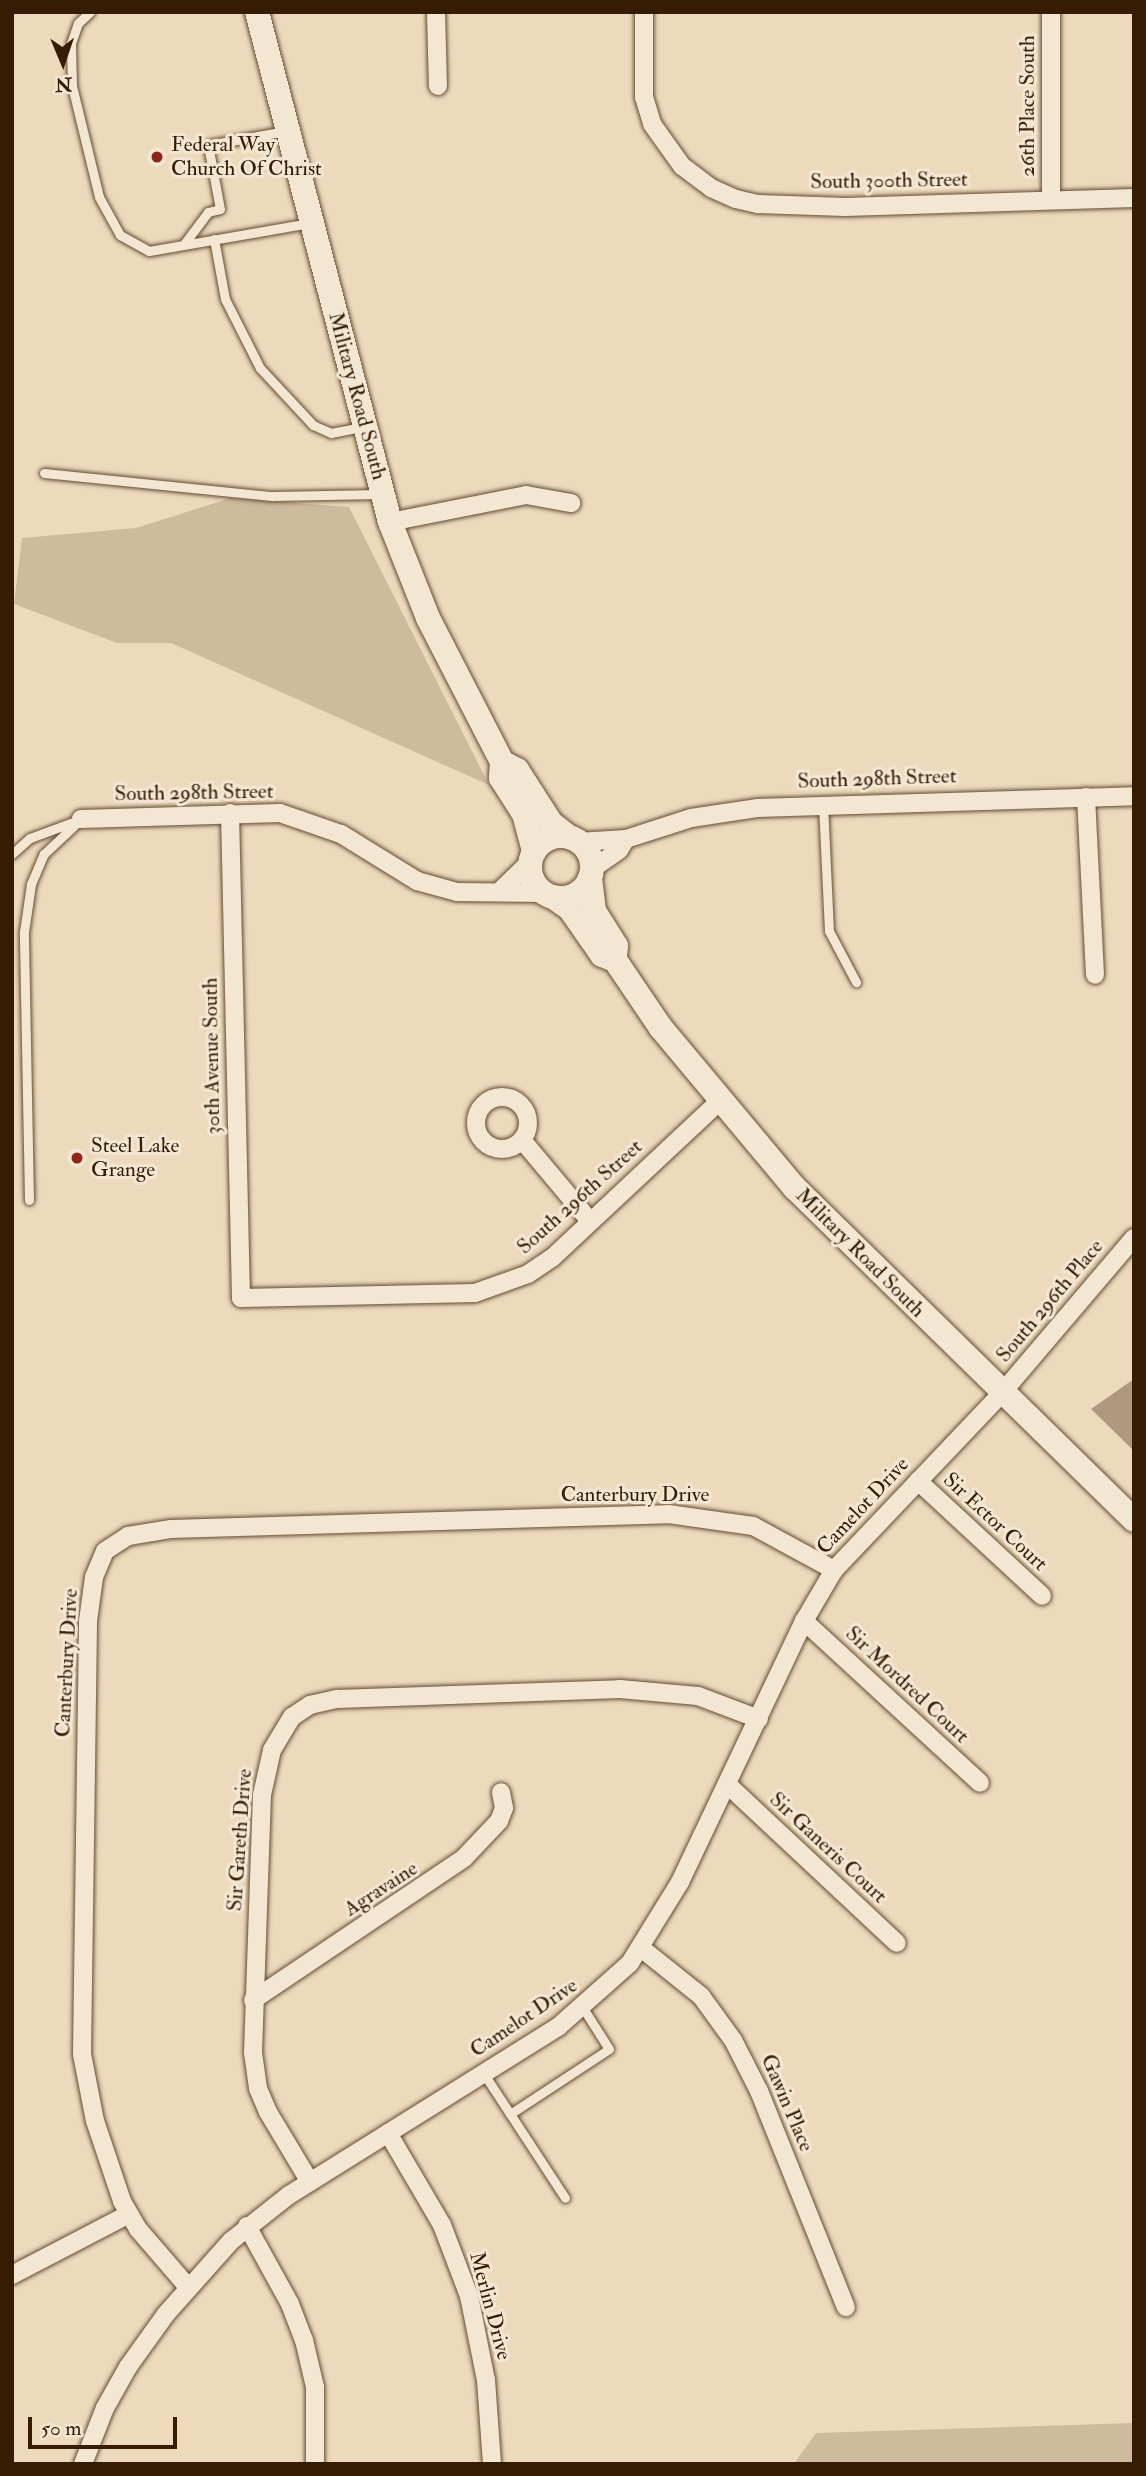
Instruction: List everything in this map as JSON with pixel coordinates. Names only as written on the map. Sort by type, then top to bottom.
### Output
[{"type":"main road","name":"Military Road South","points":[[257,12],[390,523],[428,618],[502,762],[501,778],[524,814],[532,857]]},
{"type":"main road","name":"Military Road South","points":[[502,762],[517,770],[551,823],[573,840]]},
{"type":"main road","points":[[548,839],[573,840],[591,859],[591,874],[577,894],[549,895],[533,881],[532,857],[548,839]]},
{"type":"main road","name":"Military Road South","points":[[591,874],[594,911],[616,946],[615,960]]},
{"type":"main road","name":"Military Road South","points":[[549,895],[570,909],[602,954],[615,960],[661,1028],[796,1188],[1001,1394],[1134,1520]]},
{"type":"street","points":[[436,12],[438,86]]},
{"type":"street","name":"South 300th Street","points":[[644,12],[644,97],[664,147],[711,188],[758,204],[845,207],[1134,198]]},
{"type":"street","name":"26th Place South","points":[[1051,12],[1051,200]]},
{"type":"street","points":[[390,523],[526,495],[570,503]]},
{"type":"street","name":"South 298th Street","points":[[573,840],[626,839],[718,812],[823,804],[1134,796]]},
{"type":"street","points":[[1086,797],[1095,975]]},
{"type":"street","name":"South 298th Street","points":[[81,819],[230,813],[299,817],[341,834],[417,881],[457,892],[500,891],[549,895]]},
{"type":"street","name":"30th Avenue South","points":[[230,813],[241,1298]]},
{"type":"street","name":"South 298th Street","points":[[591,874],[619,850],[626,839]]},
{"type":"street","points":[[500,891],[532,857]]},
{"type":"street","name":"South 296th Street","points":[[241,1298],[475,1293],[528,1274],[590,1221],[721,1100]]},
{"type":"street","points":[[522,1140],[590,1221]]},
{"type":"street","name":"South 296th Place","points":[[1001,1394],[1134,1238]]},
{"type":"street","name":"Camelot Drive","points":[[83,2464],[121,2378],[188,2287],[247,2226],[310,2182],[484,2074],[583,2008],[618,1976],[641,1948],[680,1882],[804,1621],[834,1570],[1001,1394]]},
{"type":"street","name":"Sir Ector Court","points":[[918,1481],[1042,1596]]},
{"type":"street","name":"Canterbury Drive","points":[[188,2287],[129,2214],[98,2132],[81,2040],[88,1621],[96,1570],[109,1547],[136,1534],[193,1528],[668,1514],[753,1525],[834,1570]]},
{"type":"street","name":"Sir Mordred Court","points":[[804,1621],[980,1783]]},
{"type":"street","name":"Sir Gareth Drive","points":[[310,2182],[277,2131],[258,2088],[253,2000],[265,1775],[278,1735],[303,1709],[350,1698],[627,1689],[698,1696],[759,1718]]},
{"type":"street","name":"Sir Ganeris Court","points":[[728,1785],[897,1943]]},
{"type":"street","name":"Agravaine","points":[[253,2000],[464,1858],[499,1821],[504,1808],[501,1791]]},
{"type":"street","name":"Gawin Place","points":[[641,1948],[701,1996],[733,2040],[759,2091],[846,2307]]},
{"type":"street","name":"Merlin Drive","points":[[388,2133],[435,2210],[465,2284],[484,2367],[492,2464]]},
{"type":"street","points":[[12,2275],[129,2214]]},
{"type":"street","points":[[247,2226],[290,2304],[304,2340],[315,2387],[315,2464]]},
{"type":"lane","points":[[90,12],[78,23],[71,43],[72,86],[99,197],[120,235],[149,251],[312,223]]},
{"type":"lane","points":[[184,244],[208,212],[220,209],[208,145],[288,131]]},
{"type":"lane","points":[[214,239],[225,299],[260,368],[313,425],[331,433],[365,427]]},
{"type":"lane","points":[[44,473],[272,496],[383,494]]},
{"type":"lane","points":[[823,804],[829,931],[856,982]]},
{"type":"lane","points":[[12,854],[30,838],[81,819]]},
{"type":"lane","points":[[29,1199],[24,932],[31,884],[44,854],[81,819]]},
{"type":"lane","points":[[510,2114],[610,2049],[583,2008]]},
{"type":"lane","points":[[484,2074],[565,2198]]},
{"type":"shaded area","points":[[231,498],[349,507],[489,785],[171,643],[117,643],[14,604],[22,538],[136,528]]},
{"type":"shaded area","points":[[1134,1379],[1134,1451],[1091,1409]]},
{"type":"shaded area","points":[[1134,2423],[1134,2464],[794,2464],[816,2433]]},
{"type":"place","name":"Federal Way Church Of Christ","points":[[157,157]]},
{"type":"place","name":"Steel Lake Grange","points":[[77,1158]]}]
